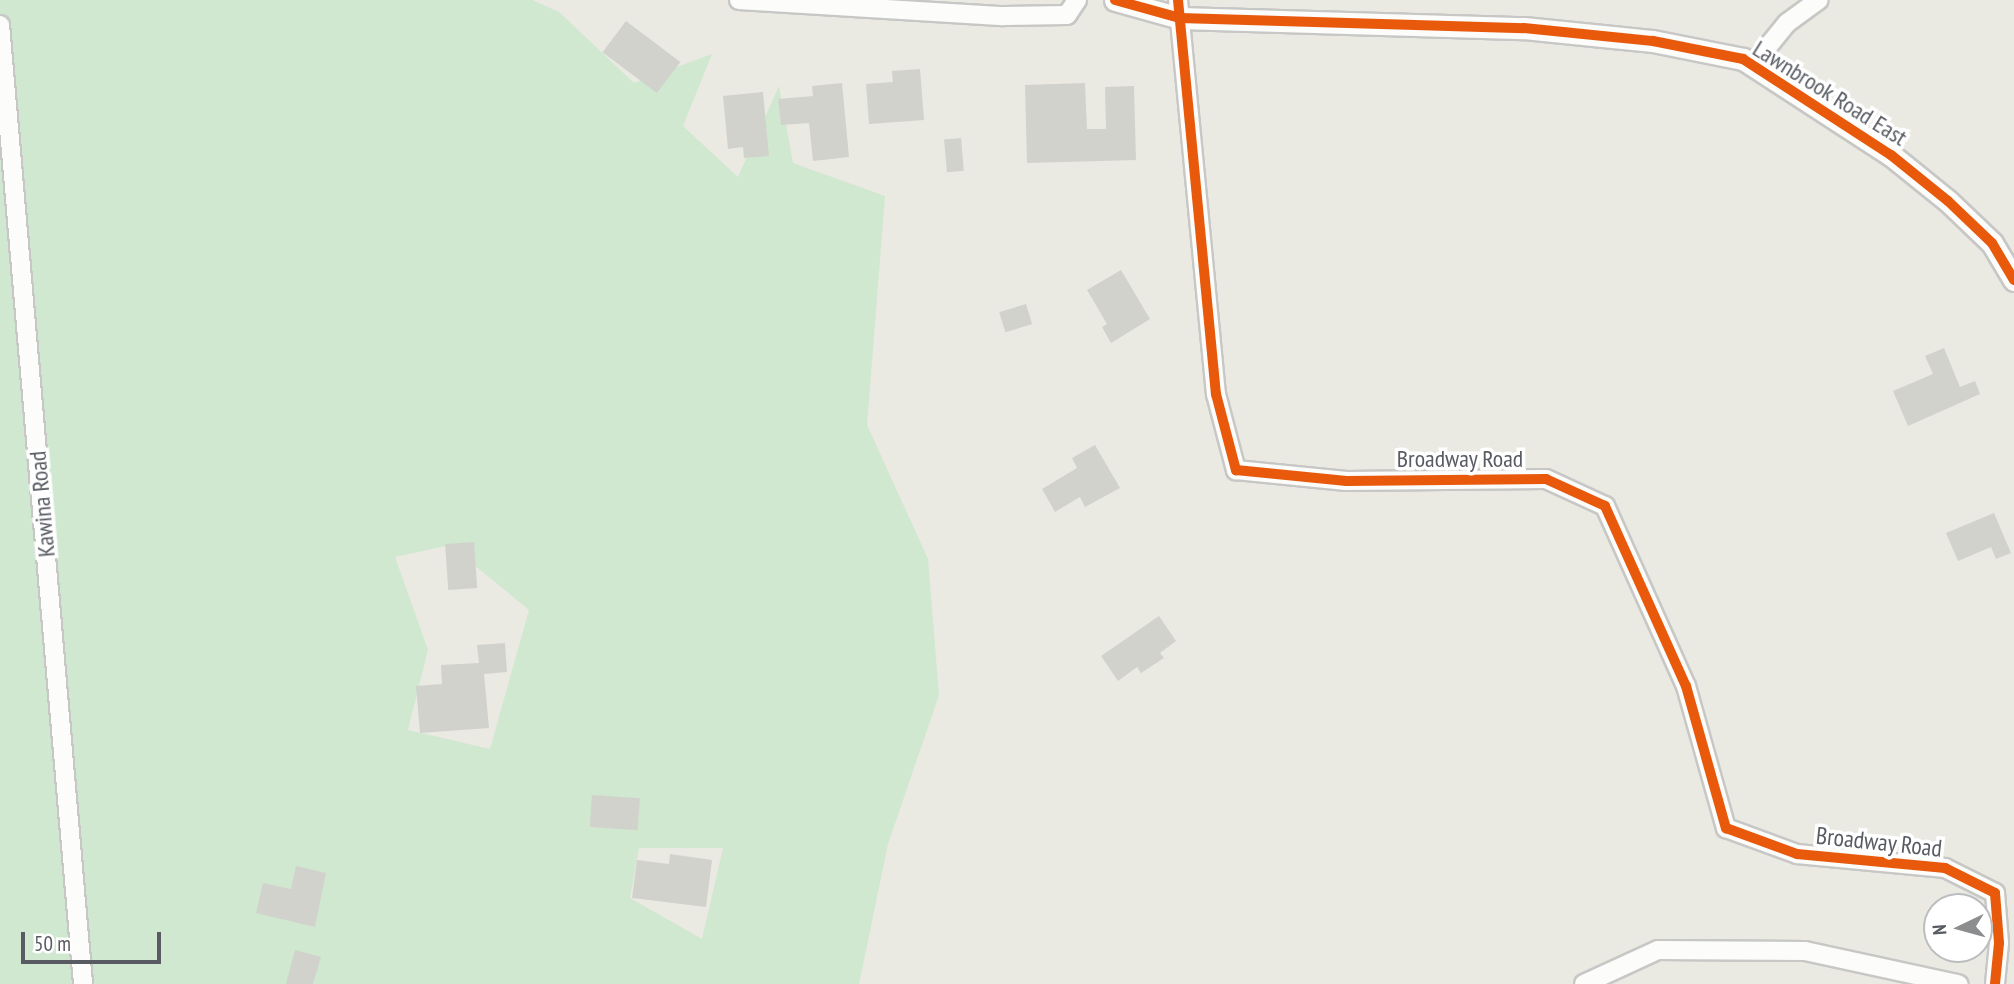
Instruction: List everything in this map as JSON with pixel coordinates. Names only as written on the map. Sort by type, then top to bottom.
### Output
[{"type":"street","points":[[739,0],[1004,16],[1067,15],[1077,0]]},
{"type":"street","name":"Lawnbrook Road East","points":[[1115,0],[1179,9],[1524,28],[1653,41],[1743,59],[1891,155],[1948,201],[1992,243],[2014,280]]},
{"type":"street","points":[[1752,65],[1787,23],[1819,0]]},
{"type":"street","name":"Broadway Road","points":[[1179,9],[1216,394],[1237,470],[1346,481],[1546,479],[1605,506],[1686,685],[1726,828],[1797,854],[1945,868],[1995,893],[1999,943],[1994,984]]},
{"type":"street","name":"Kawina Road","points":[[0,25],[83,984]]},
{"type":"street","points":[[1584,984],[1658,950],[1671,950],[1805,951],[1958,984]]},
{"type":"green space","points":[[0,0],[532,0],[559,12],[634,83],[712,54],[683,126],[738,177],[779,86],[793,163],[885,196],[867,425],[928,559],[939,695],[888,844],[859,984],[0,984]],"holes":[[[450,545],[529,610],[490,749],[408,730],[428,650],[395,557]],[[639,848],[723,848],[702,939],[630,898]]]},
{"type":"building","points":[[626,21],[680,62],[657,93],[603,52]]},
{"type":"building","points":[[920,69],[924,120],[869,124],[866,84],[893,82],[892,71]]},
{"type":"building","points":[[842,83],[849,157],[813,161],[809,123],[781,125],[778,99],[813,96],[812,86]]},
{"type":"building","points":[[1085,83],[1087,129],[1106,129],[1105,87],[1134,86],[1136,160],[1027,163],[1025,85]]},
{"type":"building","points":[[763,92],[769,156],[744,158],[743,147],[728,149],[723,96]]},
{"type":"building","points":[[961,138],[964,171],[947,172],[944,139]]},
{"type":"building","points":[[1121,270],[1150,319],[1111,343],[1102,327],[1107,324],[1087,290]]},
{"type":"building","points":[[1026,304],[1032,324],[1005,332],[999,312]]},
{"type":"building","points":[[1944,348],[1960,387],[1975,381],[1980,394],[1908,426],[1893,391],[1933,374],[1925,356]]},
{"type":"building","points":[[1095,445],[1120,488],[1085,507],[1080,497],[1055,512],[1042,489],[1077,468],[1072,458]]},
{"type":"building","points":[[1994,513],[2011,553],[1996,559],[1991,547],[1958,561],[1946,533]]},
{"type":"building","points":[[474,542],[477,588],[448,590],[445,544]]},
{"type":"building","points":[[1159,616],[1176,641],[1160,653],[1164,658],[1141,673],[1137,667],[1118,681],[1101,656]]},
{"type":"building","points":[[505,643],[507,672],[484,674],[489,728],[420,733],[416,686],[442,684],[441,665],[479,663],[477,645]]},
{"type":"building","points":[[592,795],[640,798],[638,830],[590,827]]},
{"type":"building","points":[[670,854],[712,860],[706,907],[632,898],[637,860],[669,864]]},
{"type":"building","points":[[296,866],[326,873],[315,927],[256,913],[263,883],[291,889]]},
{"type":"building","points":[[295,950],[321,957],[313,984],[286,984]]},
{"type":"cycle path","points":[[1115,0],[1180,18],[1524,28],[1653,41],[1743,59],[1891,155],[1948,201],[1992,243],[2014,280]]},
{"type":"cycle path","points":[[1178,0],[1216,394],[1236,470],[1346,481],[1546,479],[1605,506],[1686,686],[1726,828],[1797,854],[1945,868],[1995,893],[1999,943],[1995,984]]}]
